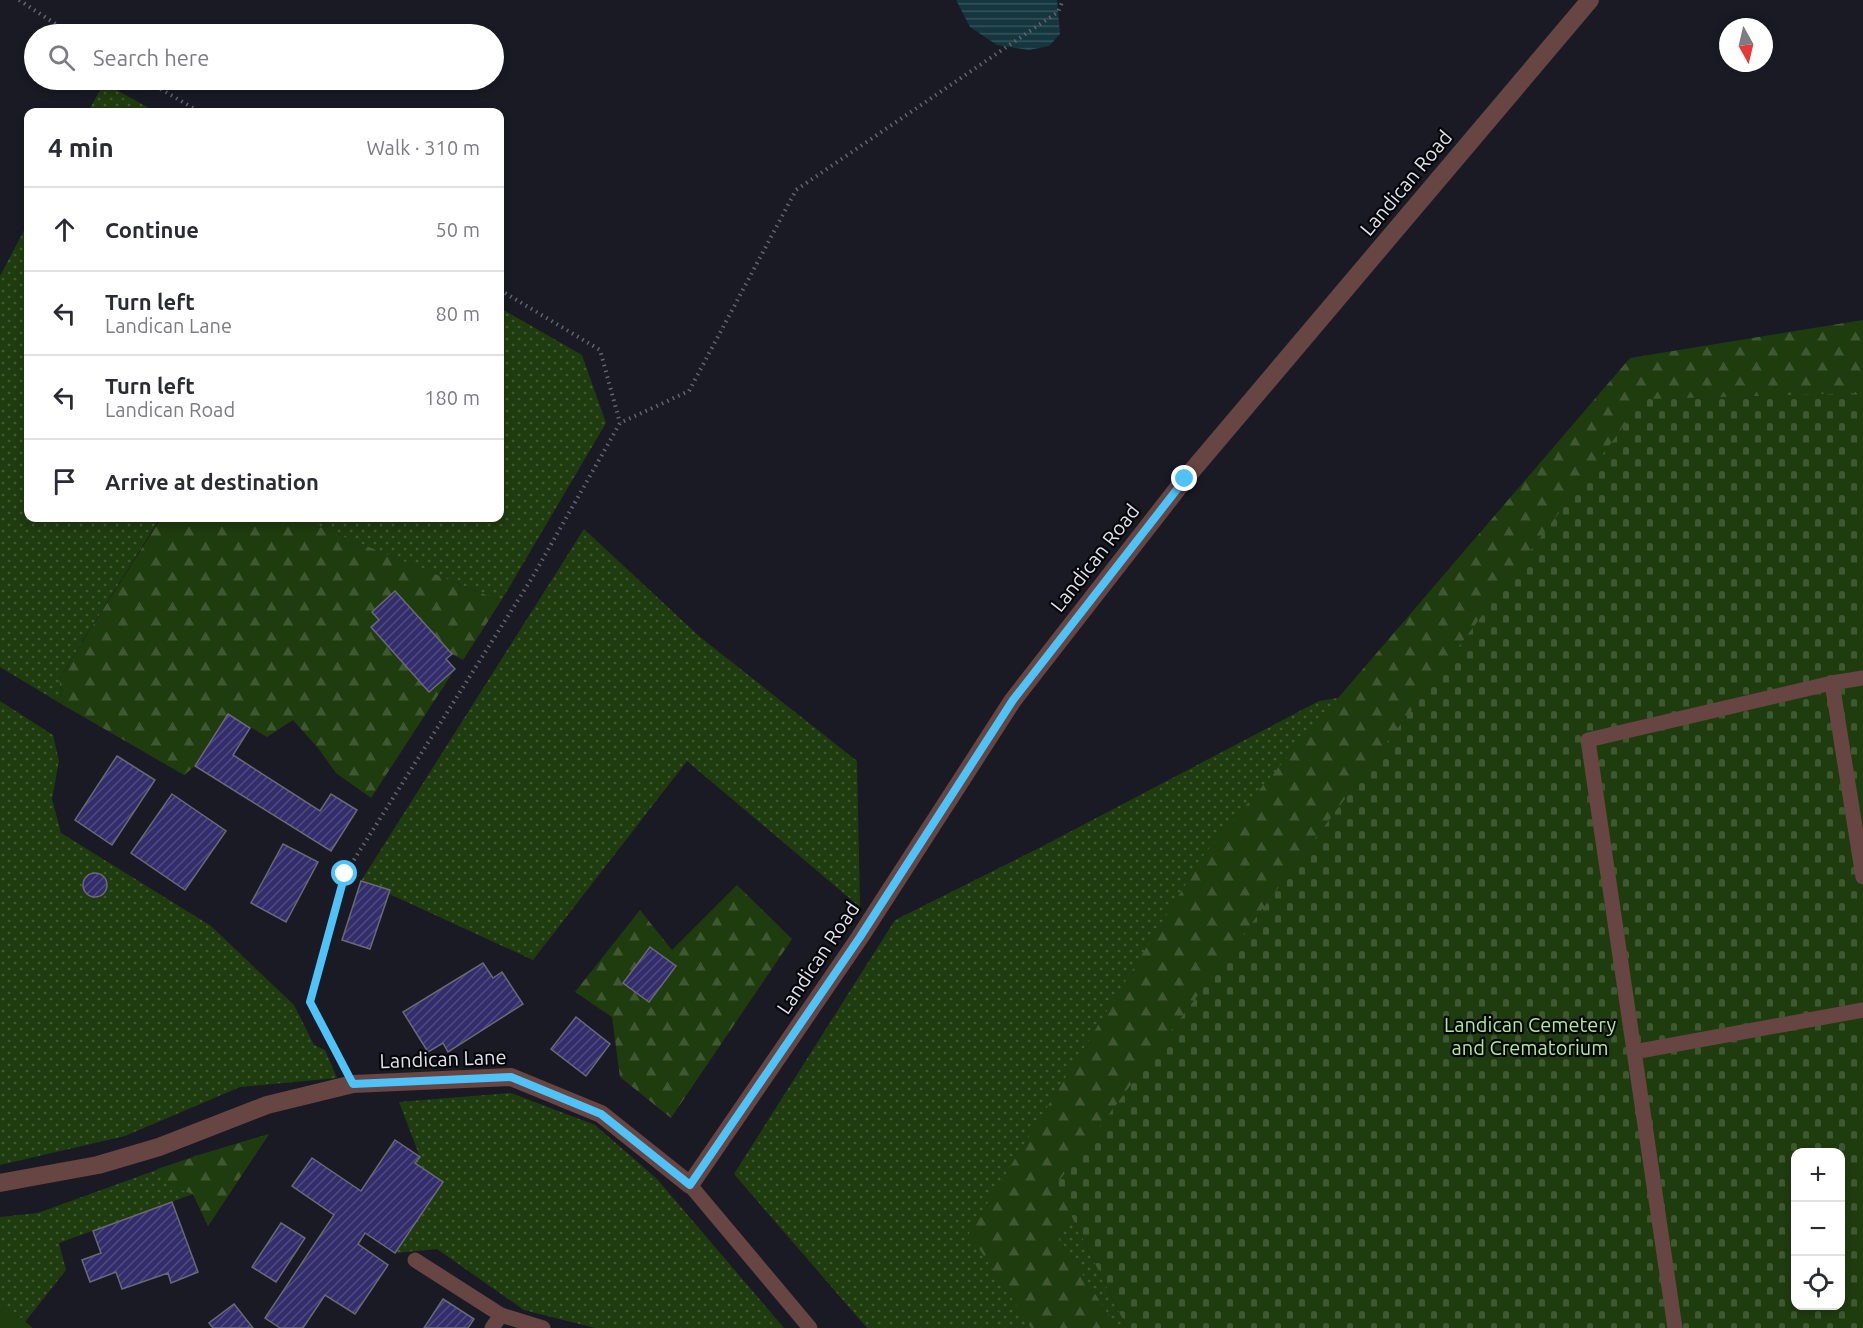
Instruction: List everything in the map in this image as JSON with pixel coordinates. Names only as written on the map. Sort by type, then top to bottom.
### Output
[{"type":"street","name":"Landican Road","points":[[690,1185],[860,937],[1013,700],[1185,479],[1590,0]]},
{"type":"street","name":"Landican Lane","points":[[0,1183],[108,1162],[159,1147],[267,1105],[353,1084],[511,1077],[601,1114],[690,1185]]},
{"type":"lane","points":[[1675,1328],[1588,740],[1832,683],[1863,678]]},
{"type":"lane","points":[[1832,683],[1863,877]]},
{"type":"lane","points":[[1634,1052],[1863,1010]]},
{"type":"lane","points":[[690,1185],[810,1328]]},
{"type":"lane","points":[[415,1260],[501,1315],[543,1328]]},
{"type":"lane","points":[[492,1328],[501,1315]]},
{"type":"path","points":[[19,0],[56,24]]},
{"type":"path","points":[[353,1084],[310,1002],[345,874],[532,578],[621,423],[689,391],[796,190],[1058,12],[1063,0]]},
{"type":"path","points":[[162,90],[193,108]]},
{"type":"path","points":[[504,292],[600,350],[621,423]]},
{"type":"green space","points":[[100,90],[117,90],[149,108],[90,108]]},
{"type":"green space","points":[[24,231],[24,522],[157,522],[59,679],[63,705],[0,667],[0,276]]},
{"type":"green space","points":[[504,310],[582,355],[606,423],[501,601],[309,523],[504,522]]},
{"type":"green space","points":[[1863,320],[1863,398],[1662,431],[1058,1236],[1117,1328],[1031,1328],[969,1233],[1205,853],[1630,358]]},
{"type":"green space","name":"Landican Cemetery and Crematorium","points":[[1863,393],[1863,1328],[1127,1328],[1056,1185],[1644,399]]},
{"type":"green space","points":[[158,522],[309,522],[501,601],[463,660],[452,654],[395,591],[372,612],[379,620],[371,627],[429,692],[455,669],[371,798],[336,773],[293,720],[267,737],[228,714],[195,766],[184,775],[63,705],[59,679]]},
{"type":"green space","points":[[584,529],[700,637],[857,761],[860,907],[687,761],[533,960],[361,881]]},
{"type":"green space","points":[[1432,683],[1056,1185],[1127,1328],[867,1328],[734,1174],[895,920],[1043,846],[1319,701]]},
{"type":"green space","points":[[0,701],[53,735],[59,761],[52,799],[61,833],[211,926],[294,1005],[314,1045],[325,1050],[337,1078],[240,1087],[125,1136],[0,1165]]},
{"type":"green space","points":[[737,885],[792,939],[671,1118],[620,1077],[612,1017],[575,992],[640,910],[672,950]]},
{"type":"green space","points":[[511,1093],[595,1125],[657,1179],[784,1328],[595,1328],[524,1310],[437,1249],[395,1253],[443,1182],[415,1163],[420,1157],[399,1102]]},
{"type":"green space","points":[[269,1134],[208,1226],[193,1194],[59,1243],[66,1270],[25,1322],[5,1306],[0,1311],[0,1217],[38,1213],[195,1156]]},
{"type":"green space","points":[[269,1134],[208,1226],[193,1194],[173,1187],[157,1169]]},
{"type":"green space","points":[[5,1305],[33,1328],[0,1328],[0,1311]]},
{"type":"water","points":[[956,0],[1057,0],[1060,34],[1049,46],[1029,50],[997,45],[970,27]]},
{"type":"building","points":[[395,591],[452,654],[446,659],[455,669],[429,692],[371,627],[379,620],[372,612]]},
{"type":"building","points":[[228,714],[250,728],[233,755],[320,811],[331,794],[357,810],[331,851],[195,766]]},
{"type":"building","points":[[117,756],[155,780],[112,845],[75,820]]},
{"type":"building","points":[[172,794],[226,831],[185,890],[131,853]]},
{"type":"building","points":[[283,844],[318,862],[286,922],[251,903]]},
{"type":"building","points":[[95,873],[104,876],[107,885],[104,894],[95,897],[86,894],[83,885],[86,876]]},
{"type":"building","points":[[361,881],[390,890],[370,949],[342,940]]},
{"type":"building","points":[[650,947],[676,966],[649,1002],[623,983]]},
{"type":"building","points":[[483,963],[493,978],[502,972],[523,1004],[448,1052],[443,1043],[428,1052],[403,1012]]},
{"type":"building","points":[[576,1017],[610,1044],[586,1076],[551,1049]]},
{"type":"building","points":[[395,1140],[420,1157],[415,1163],[443,1182],[395,1253],[365,1233],[358,1244],[388,1265],[355,1314],[325,1295],[303,1328],[280,1328],[265,1318],[334,1215],[292,1186],[312,1158],[361,1191]]},
{"type":"building","points":[[172,1202],[198,1272],[171,1283],[168,1273],[122,1289],[116,1272],[90,1282],[82,1260],[101,1253],[93,1231]]},
{"type":"building","points":[[281,1223],[305,1238],[276,1282],[252,1267]]},
{"type":"building","points":[[443,1299],[474,1319],[468,1328],[424,1328]]},
{"type":"building","points":[[234,1304],[253,1328],[213,1328],[209,1323]]},
{"type":"route","points":[[345,874],[310,1002],[353,1084],[511,1077],[601,1114],[690,1185],[860,937],[1013,700],[1185,479]]}]
